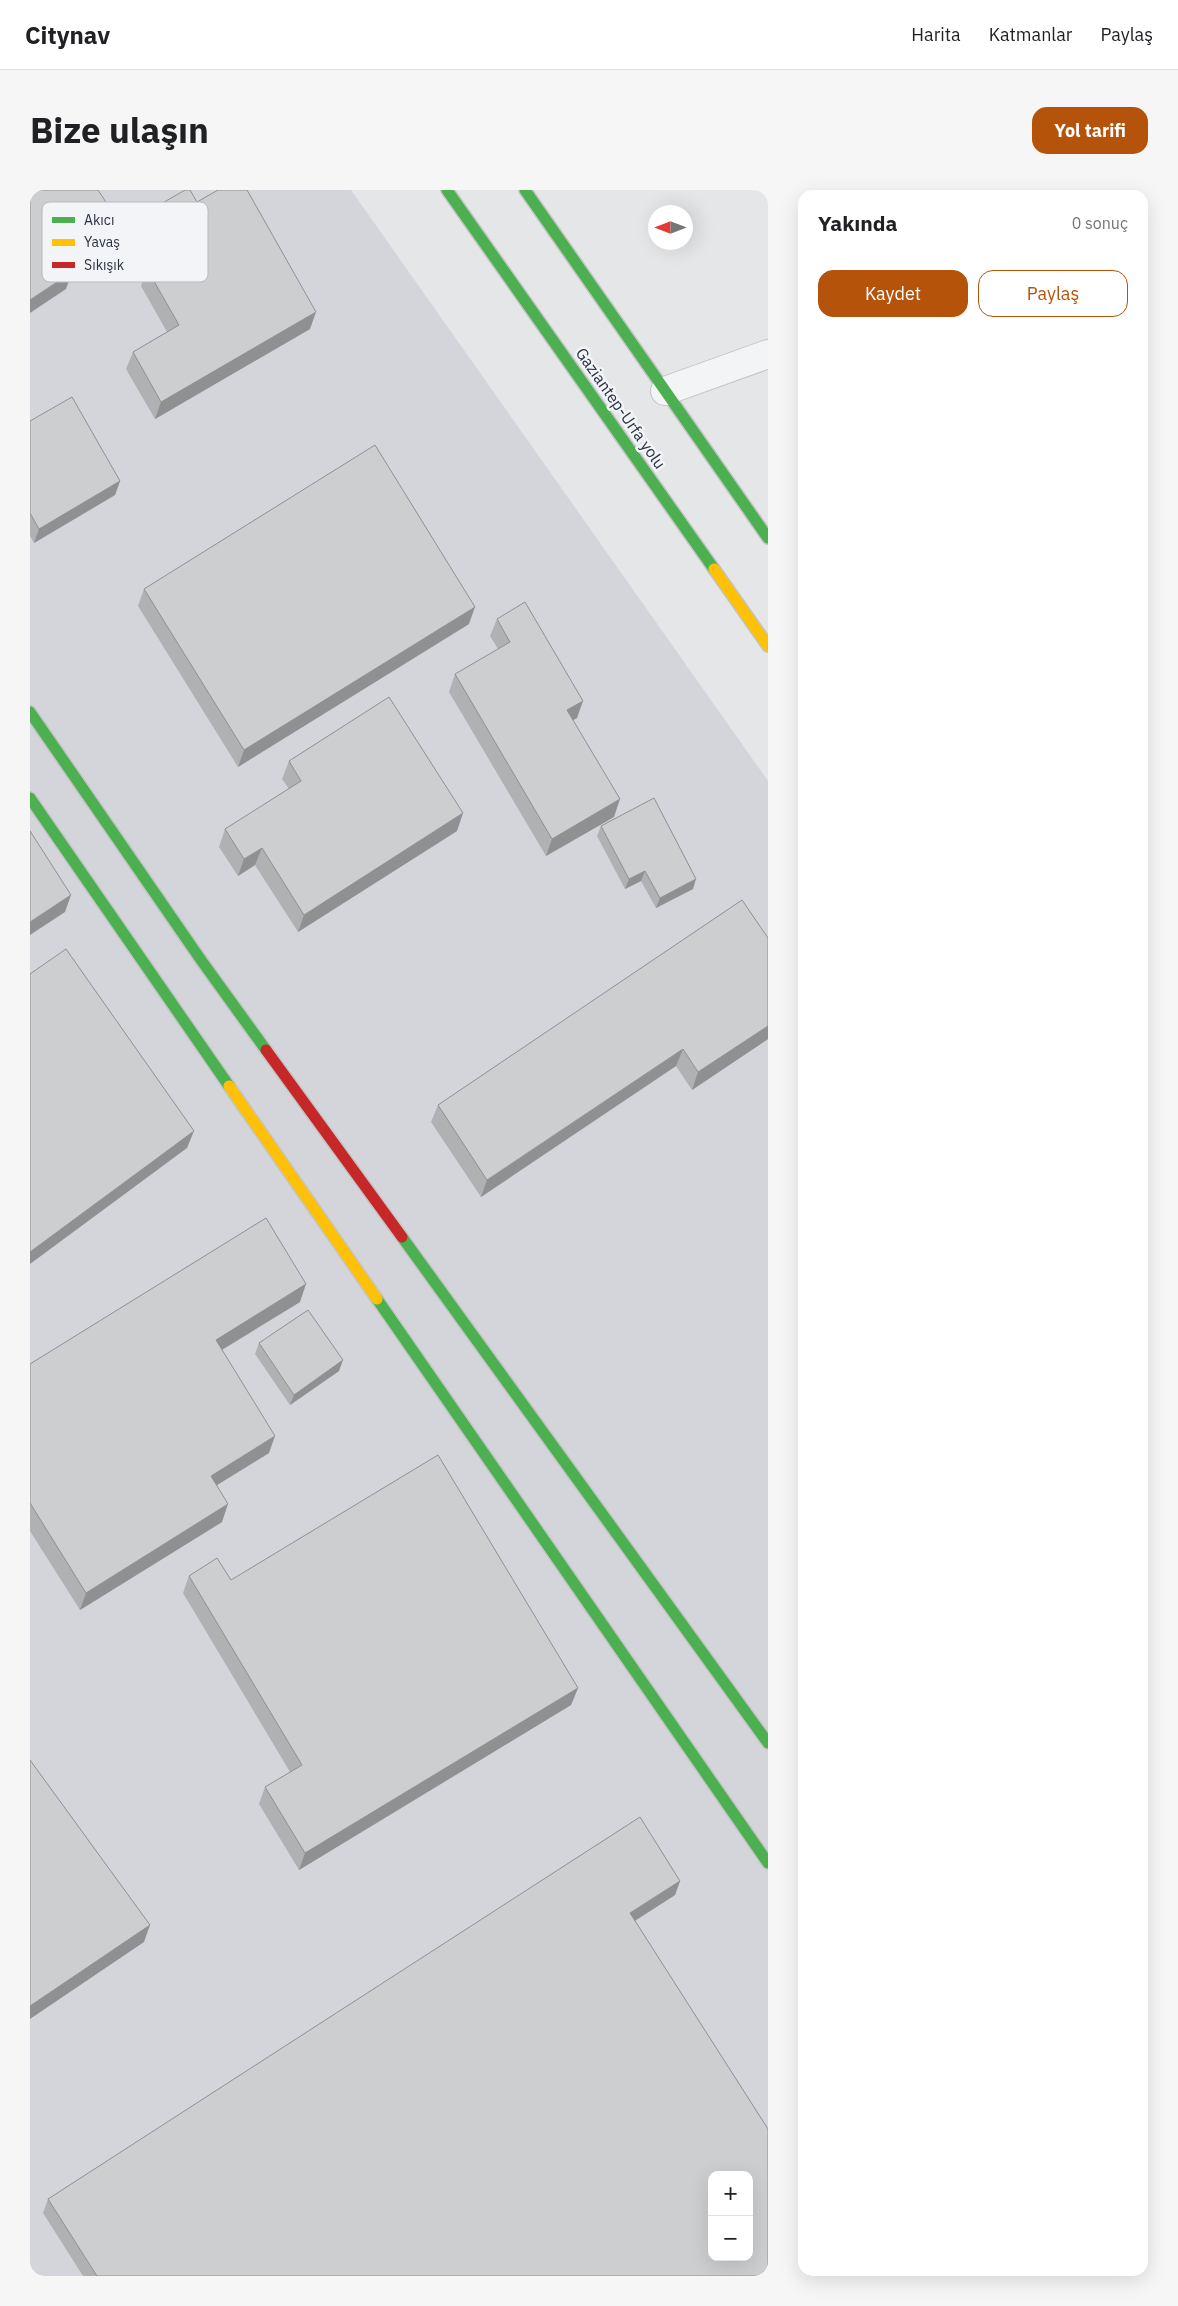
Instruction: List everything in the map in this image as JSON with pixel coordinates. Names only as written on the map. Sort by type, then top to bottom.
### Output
[{"type":"main road","name":"Gaziantep-Urfa yolu","points":[[447,190],[768,646]]},
{"type":"main road","points":[[525,190],[768,538]]},
{"type":"main road","points":[[30,712],[201,960],[768,1743]]},
{"type":"main road","points":[[30,798],[768,1862]]},
{"type":"street","points":[[664,391],[768,354]]},
{"type":"shaded area","points":[[30,190],[351,190],[768,781],[768,2276],[30,2276]]},
{"type":"building","points":[[30,190],[98,190],[106,202],[42,202],[42,282],[57,282],[30,300]]},
{"type":"building","points":[[185,190],[190,190],[197,202],[164,202]]},
{"type":"building","points":[[218,190],[247,190],[316,312],[161,402],[133,352],[179,325],[154,282],[208,282],[208,202],[197,202]]},
{"type":"building","points":[[72,397],[120,481],[39,529],[30,513],[30,421]]},
{"type":"building","points":[[375,445],[475,607],[244,750],[144,589]]},
{"type":"building","points":[[525,602],[583,701],[567,710],[620,799],[552,839],[455,674],[510,642],[497,619]]},
{"type":"building","points":[[389,697],[463,813],[304,915],[262,848],[244,859],[225,829],[301,781],[289,761]]},
{"type":"building","points":[[654,798],[696,879],[660,898],[645,871],[629,879],[601,826]]},
{"type":"building","points":[[30,831],[71,895],[30,922]]},
{"type":"building","points":[[742,900],[768,938],[768,1026],[698,1072],[683,1049],[487,1180],[438,1105]]},
{"type":"building","points":[[66,949],[194,1131],[30,1252],[30,974]]},
{"type":"building","points":[[266,1218],[306,1284],[216,1340],[275,1436],[211,1476],[228,1504],[86,1593],[30,1503],[30,1364]]},
{"type":"building","points":[[308,1310],[343,1360],[294,1395],[259,1343]]},
{"type":"building","points":[[438,1455],[578,1688],[305,1853],[265,1787],[302,1765],[189,1576],[217,1558],[231,1580]]},
{"type":"building","points":[[30,1760],[150,1925],[30,2006]]},
{"type":"building","points":[[640,1817],[680,1881],[630,1913],[768,2129],[768,2276],[97,2276],[48,2199]]},
{"type":"traffic: fast","points":[[447,190],[714,569]]},
{"type":"traffic: fast","points":[[525,190],[768,538]]},
{"type":"traffic: fast","points":[[30,712],[201,960],[266,1050]]},
{"type":"traffic: fast","points":[[30,798],[229,1086]]},
{"type":"traffic: fast","points":[[402,1237],[768,1743]]},
{"type":"traffic: fast","points":[[377,1299],[768,1863]]},
{"type":"traffic: slow","points":[[714,569],[768,646]]},
{"type":"traffic: slow","points":[[229,1086],[377,1299]]},
{"type":"traffic: jam","points":[[266,1050],[402,1237]]}]
